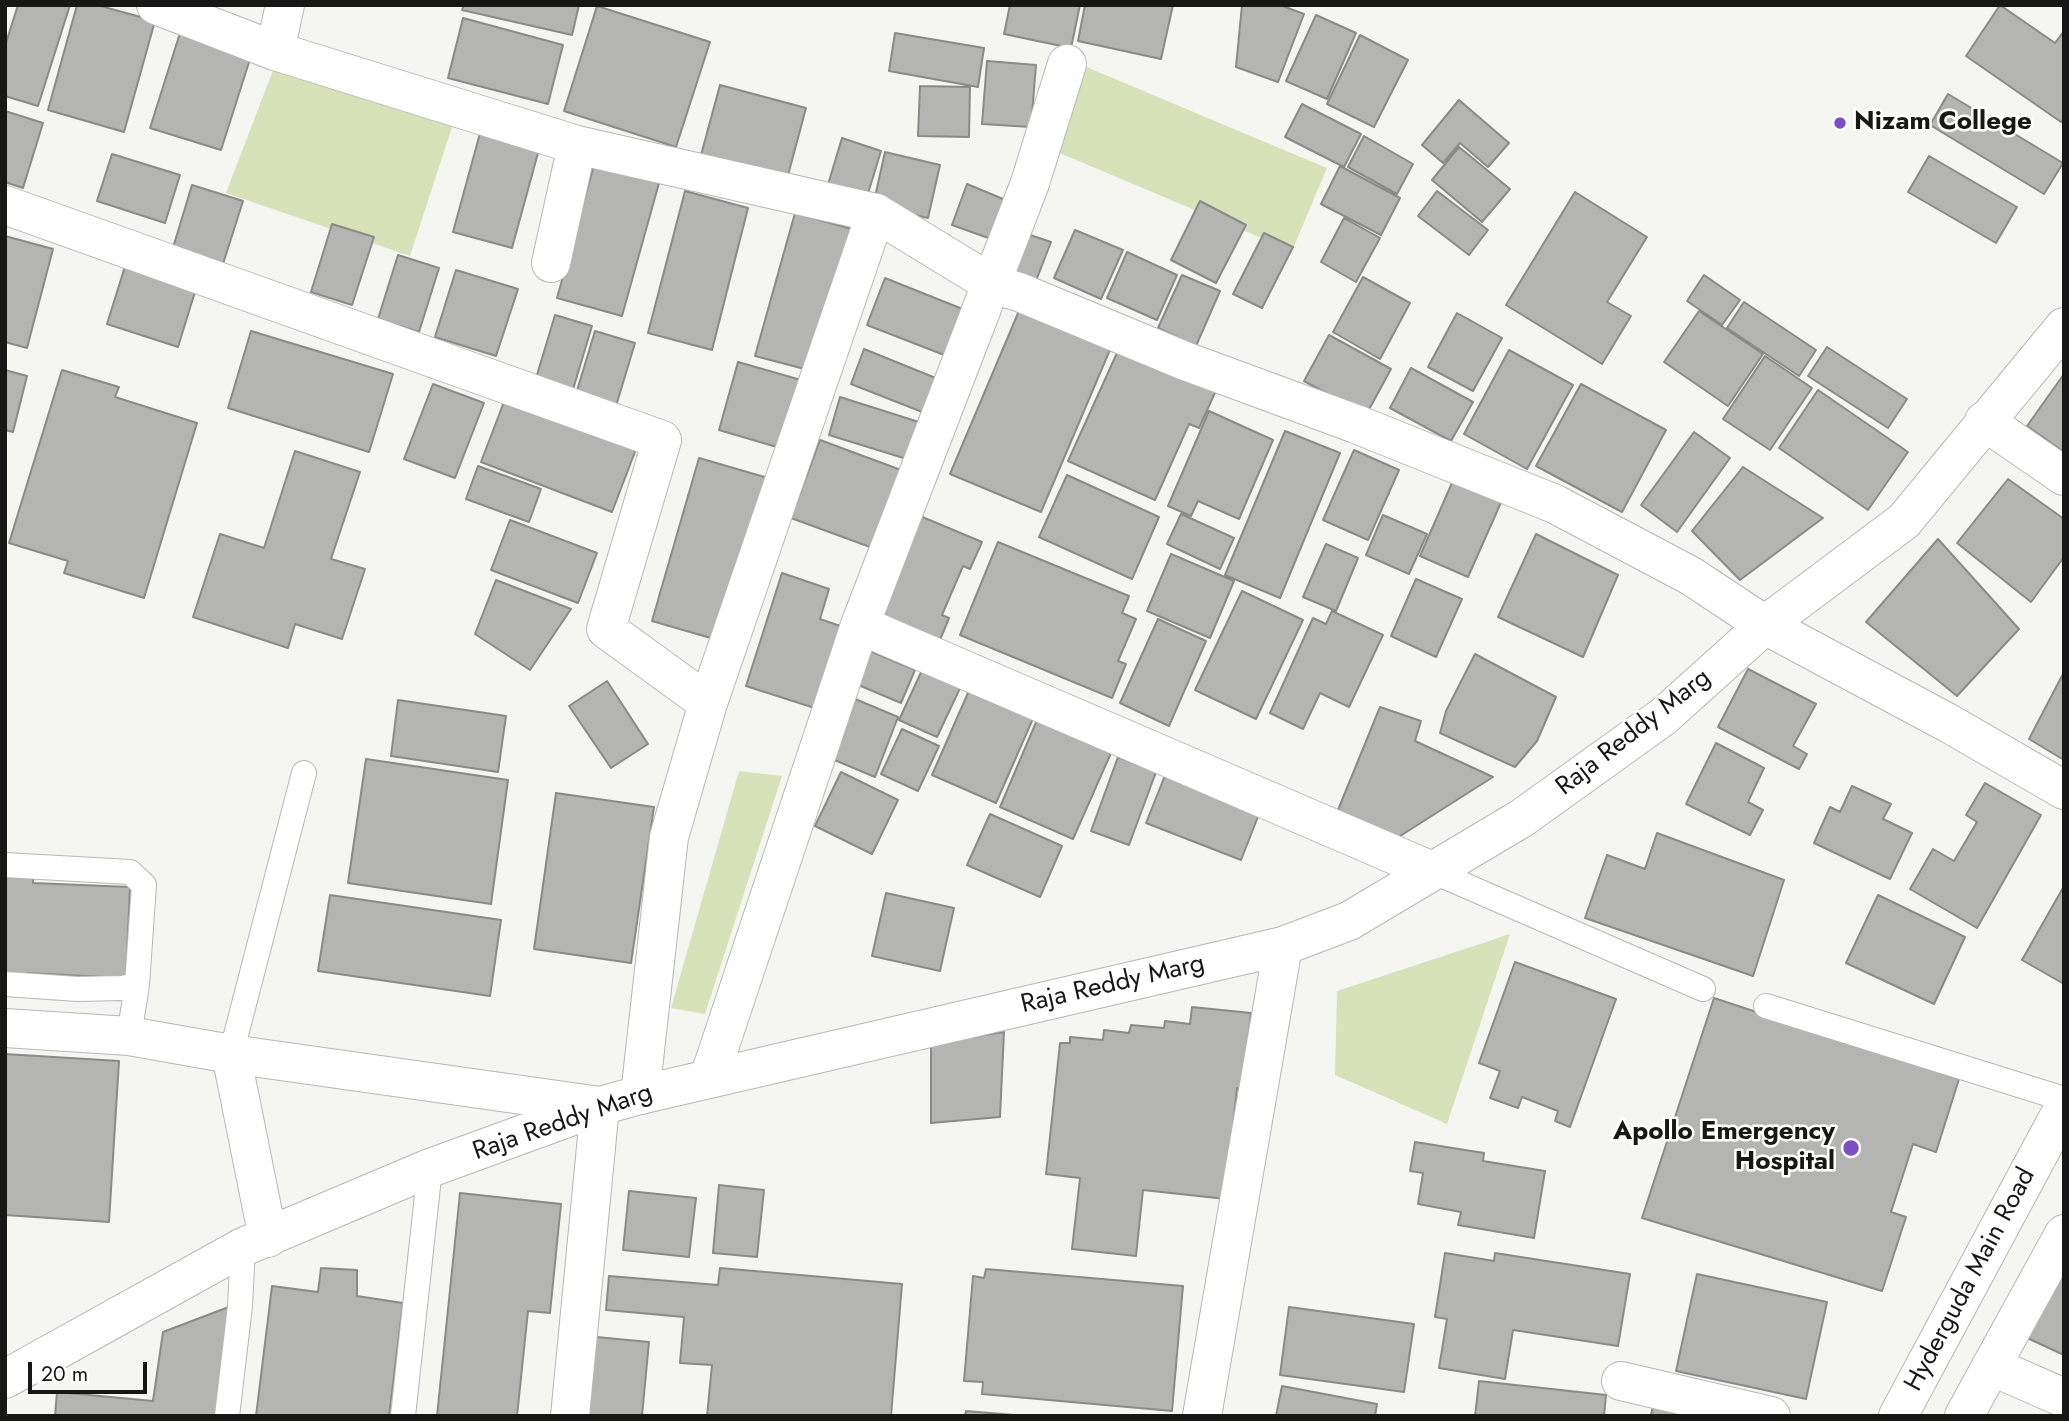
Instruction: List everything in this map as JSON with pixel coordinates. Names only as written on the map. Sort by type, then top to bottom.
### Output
[{"type":"street","points":[[156,5],[275,51],[577,145],[876,214],[992,284],[1019,292],[1185,361],[1356,424],[1555,503],[1691,576],[1765,625],[1950,724],[2064,790]]},
{"type":"street","points":[[275,51],[285,5]]},
{"type":"street","points":[[709,1078],[860,625],[1030,183],[1067,64]]},
{"type":"street","points":[[551,263],[577,145]]},
{"type":"street","points":[[5,205],[662,440],[606,629],[708,703]]},
{"type":"street","points":[[640,1094],[669,837],[708,703],[876,214]]},
{"type":"street","name":"Raja Reddy Marg","points":[[5,1379],[255,1242],[430,1168],[600,1106],[640,1094],[1283,946],[1349,921],[1522,818],[1664,716],[1765,625],[1904,521],[2064,327]]},
{"type":"street","points":[[1984,421],[2064,476]]},
{"type":"street","points":[[860,625],[1432,871]]},
{"type":"street","points":[[1202,1416],[1283,946]]},
{"type":"street","points":[[5,1028],[129,1036],[231,1054],[600,1106],[570,1416]]},
{"type":"street","points":[[231,1054],[255,1242]]},
{"type":"street","name":"Hyderguda Main Road","points":[[1898,1416],[2064,1107]]},
{"type":"street","points":[[1964,1416],[2064,1234]]},
{"type":"street","points":[[1991,1366],[2064,1398]]},
{"type":"street","points":[[1621,1381],[1771,1416]]},
{"type":"lane","points":[[231,1054],[304,773]]},
{"type":"lane","points":[[5,865],[130,872],[144,885],[137,985],[129,1036]]},
{"type":"lane","points":[[1432,871],[1703,989]]},
{"type":"lane","points":[[5,984],[69,989],[122,988],[137,985]]},
{"type":"lane","points":[[66,1032],[69,989]]},
{"type":"lane","points":[[1766,1006],[2064,1098]]},
{"type":"lane","points":[[403,1416],[430,1168]]},
{"type":"lane","points":[[227,1416],[240,1306],[255,1242]]},
{"type":"green space","points":[[275,65],[453,124],[410,256],[226,193]]},
{"type":"green space","points":[[1084,66],[1327,168],[1292,251],[1050,149]]},
{"type":"green space","points":[[739,771],[782,776],[705,1014],[671,1008]]},
{"type":"green space","points":[[1510,934],[1447,1124],[1335,1075],[1337,991]]},
{"type":"building","points":[[18,5],[70,5],[38,106],[5,96],[5,46]]},
{"type":"building","points":[[77,5],[97,5],[155,21],[124,132],[48,110]]},
{"type":"building","points":[[464,5],[579,5],[572,35],[462,10]]},
{"type":"building","points":[[1010,5],[1080,5],[1071,48],[1004,34]]},
{"type":"building","points":[[1085,5],[1173,5],[1161,59],[1078,41]]},
{"type":"building","points":[[1242,5],[1280,5],[1304,14],[1278,82],[1236,67]]},
{"type":"building","points":[[2000,5],[2055,43],[2064,31],[2064,118],[2061,122],[1966,56]]},
{"type":"building","points":[[597,6],[710,42],[676,147],[564,111]]},
{"type":"building","points":[[1316,15],[1356,33],[1327,99],[1286,81]]},
{"type":"building","points":[[463,18],[563,45],[548,104],[448,78]]},
{"type":"building","points":[[180,33],[251,56],[221,150],[150,128]]},
{"type":"building","points":[[895,33],[984,48],[978,87],[889,71]]},
{"type":"building","points":[[1360,35],[1408,60],[1374,127],[1327,104]]},
{"type":"building","points":[[987,61],[1036,65],[1031,127],[982,124]]},
{"type":"building","points":[[720,85],[806,108],[787,179],[701,155]]},
{"type":"building","points":[[920,86],[970,87],[969,137],[918,136]]},
{"type":"building","points":[[1948,94],[2063,163],[2044,194],[1930,125]]},
{"type":"building","points":[[1459,100],[1509,143],[1488,167],[1460,143],[1443,163],[1422,145]]},
{"type":"building","points":[[1302,104],[1361,134],[1344,167],[1285,137]]},
{"type":"building","points":[[5,111],[43,123],[23,188],[5,182]]},
{"type":"building","points":[[482,126],[541,142],[512,248],[453,232]]},
{"type":"building","points":[[1364,136],[1413,164],[1397,194],[1348,167]]},
{"type":"building","points":[[842,138],[881,151],[866,200],[827,188]]},
{"type":"building","points":[[1459,147],[1510,189],[1482,222],[1432,180]]},
{"type":"building","points":[[885,152],[940,165],[928,218],[873,206]]},
{"type":"building","points":[[112,154],[180,175],[165,223],[97,201]]},
{"type":"building","points":[[1929,156],[2017,207],[1996,243],[1908,192]]},
{"type":"building","points":[[594,165],[659,183],[622,316],[557,298]]},
{"type":"building","points":[[1340,166],[1400,198],[1381,235],[1321,204]]},
{"type":"building","points":[[967,184],[1008,201],[994,240],[952,225]]},
{"type":"building","points":[[192,185],[243,201],[222,267],[172,251]]},
{"type":"building","points":[[685,191],[748,208],[712,350],[648,333]]},
{"type":"building","points":[[1437,191],[1488,230],[1469,255],[1418,216]]},
{"type":"building","points":[[1575,192],[1647,237],[1607,302],[1631,316],[1602,364],[1506,305]]},
{"type":"building","points":[[1200,201],[1246,225],[1216,283],[1171,260]]},
{"type":"building","points":[[795,213],[855,230],[816,372],[755,356]]},
{"type":"building","points":[[1344,218],[1380,238],[1356,282],[1321,262]]},
{"type":"building","points":[[332,224],[374,237],[352,305],[311,292]]},
{"type":"building","points":[[1075,230],[1123,250],[1101,299],[1054,278]]},
{"type":"building","points":[[1018,231],[1051,242],[1034,286],[1004,274]]},
{"type":"building","points":[[1264,233],[1293,247],[1262,308],[1233,294]]},
{"type":"building","points":[[5,236],[53,249],[27,348],[5,342]]},
{"type":"building","points":[[1127,252],[1177,275],[1157,320],[1107,298]]},
{"type":"building","points":[[398,255],[439,268],[419,332],[378,319]]},
{"type":"building","points":[[127,260],[198,282],[178,347],[107,324]]},
{"type":"building","points":[[456,270],[518,289],[496,356],[435,337]]},
{"type":"building","points":[[1182,275],[1220,291],[1196,346],[1158,328]]},
{"type":"building","points":[[1704,275],[1740,300],[1722,325],[1687,301]]},
{"type":"building","points":[[1363,277],[1410,303],[1380,359],[1333,332]]},
{"type":"building","points":[[885,278],[970,312],[952,358],[867,325]]},
{"type":"building","points":[[1024,299],[1115,338],[1041,512],[950,474]]},
{"type":"building","points":[[1744,302],[1816,350],[1799,376],[1727,328]]},
{"type":"building","points":[[1699,311],[1763,354],[1728,406],[1664,362]]},
{"type":"building","points":[[1457,313],[1502,338],[1473,391],[1428,367]]},
{"type":"building","points":[[555,315],[592,326],[571,396],[534,385]]},
{"type":"building","points":[[251,331],[393,374],[369,452],[228,408]]},
{"type":"building","points":[[595,331],[635,343],[616,406],[576,394]]},
{"type":"building","points":[[1329,335],[1391,369],[1366,415],[1304,381]]},
{"type":"building","points":[[1122,342],[1218,386],[1199,428],[1189,424],[1155,500],[1068,461]]},
{"type":"building","points":[[1827,347],[1907,399],[1888,428],[1808,376]]},
{"type":"building","points":[[864,349],[948,383],[935,417],[851,384]]},
{"type":"building","points":[[1509,350],[1573,385],[1527,469],[1464,434]]},
{"type":"building","points":[[1765,356],[1812,388],[1770,450],[1723,419]]},
{"type":"building","points":[[738,362],[808,382],[787,450],[719,430]]},
{"type":"building","points":[[1411,368],[1473,402],[1451,441],[1390,408]]},
{"type":"building","points":[[5,370],[27,376],[13,432],[5,430]]},
{"type":"building","points":[[62,370],[119,387],[115,397],[197,423],[144,598],[64,573],[68,561],[9,543]]},
{"type":"building","points":[[2064,374],[2064,452],[2027,426]]},
{"type":"building","points":[[433,384],[484,403],[455,478],[404,459]]},
{"type":"building","points":[[1581,384],[1666,430],[1622,512],[1536,466]]},
{"type":"building","points":[[1818,390],[1908,452],[1868,510],[1779,448]]},
{"type":"building","points":[[507,394],[638,444],[612,512],[481,462]]},
{"type":"building","points":[[840,397],[922,423],[910,460],[829,435]]},
{"type":"building","points":[[1209,411],[1273,440],[1239,519],[1198,501],[1191,516],[1168,506]]},
{"type":"building","points":[[1285,431],[1340,453],[1280,598],[1225,575]]},
{"type":"building","points":[[1694,432],[1730,458],[1677,532],[1641,505]]},
{"type":"building","points":[[820,440],[909,473],[881,551],[791,518]]},
{"type":"building","points":[[1354,450],[1399,470],[1368,540],[1323,520]]},
{"type":"building","points":[[295,451],[360,472],[331,559],[365,569],[342,639],[295,624],[288,648],[193,617],[220,534],[264,548]]},
{"type":"building","points":[[699,458],[768,478],[721,641],[652,621]]},
{"type":"building","points":[[478,466],[541,489],[529,522],[466,499]]},
{"type":"building","points":[[1743,467],[1823,518],[1740,580],[1692,531]]},
{"type":"building","points":[[1067,475],[1159,517],[1132,579],[1039,537]]},
{"type":"building","points":[[1455,476],[1503,498],[1468,577],[1420,556]]},
{"type":"building","points":[[2008,479],[2064,519],[2064,557],[2031,602],[1957,543]]},
{"type":"building","points":[[1181,514],[1234,538],[1220,569],[1167,544]]},
{"type":"building","points":[[1383,515],[1427,534],[1409,574],[1366,555]]},
{"type":"building","points":[[920,516],[982,542],[970,569],[963,566],[942,615],[949,618],[938,645],[876,618]]},
{"type":"building","points":[[510,520],[597,553],[578,603],[491,570]]},
{"type":"building","points":[[1536,534],[1618,575],[1583,657],[1498,617]]},
{"type":"building","points":[[1938,539],[2019,629],[1957,696],[1866,622]]},
{"type":"building","points":[[998,542],[1129,596],[1122,613],[1136,619],[1118,661],[1126,664],[1112,698],[960,635]]},
{"type":"building","points":[[1326,544],[1358,558],[1336,611],[1303,597]]},
{"type":"building","points":[[1171,554],[1234,581],[1210,638],[1147,611]]},
{"type":"building","points":[[782,573],[829,589],[820,619],[849,629],[824,711],[746,686]]},
{"type":"building","points":[[1416,579],[1462,599],[1436,657],[1391,636]]},
{"type":"building","points":[[496,580],[571,609],[530,670],[475,634]]},
{"type":"building","points":[[1242,591],[1303,620],[1256,719],[1195,690]]},
{"type":"building","points":[[1332,611],[1383,635],[1349,707],[1320,693],[1303,729],[1270,713],[1313,618],[1326,624]]},
{"type":"building","points":[[1158,619],[1206,641],[1169,726],[1120,703]]},
{"type":"building","points":[[863,648],[915,670],[901,703],[849,681]]},
{"type":"building","points":[[1475,654],[1556,697],[1537,741],[1515,767],[1440,733],[1446,711]]},
{"type":"building","points":[[924,666],[962,684],[937,737],[899,720]]},
{"type":"building","points":[[1748,669],[1816,704],[1793,746],[1807,754],[1799,769],[1718,727]]},
{"type":"building","points":[[2064,672],[2064,760],[2029,739]]},
{"type":"building","points":[[607,681],[648,744],[611,768],[569,706]]},
{"type":"building","points":[[971,686],[1035,714],[996,803],[932,775]]},
{"type":"building","points":[[848,696],[898,717],[875,777],[825,756]]},
{"type":"building","points":[[398,700],[506,716],[498,772],[391,756]]},
{"type":"building","points":[[1380,707],[1421,721],[1415,741],[1493,777],[1397,838],[1338,810]]},
{"type":"building","points":[[1037,720],[1111,753],[1073,839],[1000,807]]},
{"type":"building","points":[[902,729],[939,746],[918,791],[881,774]]},
{"type":"building","points":[[1716,743],[1764,768],[1748,802],[1763,810],[1750,835],[1686,804]]},
{"type":"building","points":[[1118,757],[1156,772],[1129,845],[1091,831]]},
{"type":"building","points":[[366,759],[508,780],[491,904],[348,883]]},
{"type":"building","points":[[841,772],[898,800],[872,854],[815,826]]},
{"type":"building","points":[[1166,773],[1261,809],[1241,860],[1146,823]]},
{"type":"building","points":[[1985,783],[2041,815],[1977,928],[1910,889],[1933,849],[1954,861],[1977,822],[1966,815]]},
{"type":"building","points":[[1852,786],[1891,804],[1883,819],[1912,833],[1890,879],[1814,843],[1830,807],[1840,812]]},
{"type":"building","points":[[556,793],[654,807],[631,963],[534,949]]},
{"type":"building","points":[[990,814],[1062,846],[1040,897],[967,865]]},
{"type":"building","points":[[1657,833],[1784,880],[1753,976],[1585,918],[1607,855],[1645,869]]},
{"type":"building","points":[[5,873],[33,875],[33,883],[130,887],[126,978],[27,973],[26,980],[5,979]]},
{"type":"building","points":[[2064,886],[2064,984],[2022,960]]},
{"type":"building","points":[[886,893],[954,908],[940,971],[872,956]]},
{"type":"building","points":[[330,895],[501,920],[490,996],[318,971]]},
{"type":"building","points":[[1878,895],[1965,937],[1934,1004],[1846,963]]},
{"type":"building","points":[[1515,962],[1616,999],[1570,1127],[1555,1121],[1558,1111],[1522,1097],[1518,1108],[1490,1098],[1500,1071],[1479,1063]]},
{"type":"building","points":[[1714,998],[1959,1079],[1936,1152],[1913,1144],[1891,1212],[1906,1217],[1882,1291],[1642,1218]]},
{"type":"building","points":[[1192,1007],[1251,1013],[1243,1089],[1237,1088],[1226,1199],[1143,1190],[1136,1256],[1072,1249],[1080,1178],[1046,1174],[1060,1043],[1070,1043],[1070,1037],[1103,1040],[1104,1030],[1129,1033],[1131,1025],[1164,1028],[1165,1021],[1190,1024]]},
{"type":"building","points":[[1004,1032],[1000,1117],[931,1123],[931,1043]]},
{"type":"building","points":[[5,1054],[119,1061],[109,1222],[5,1215]]},
{"type":"building","points":[[1415,1142],[1484,1153],[1483,1161],[1545,1171],[1534,1238],[1458,1225],[1461,1212],[1418,1204],[1423,1173],[1410,1171]]},
{"type":"building","points":[[719,1185],[764,1190],[757,1257],[713,1253]]},
{"type":"building","points":[[629,1191],[696,1198],[689,1257],[623,1250]]},
{"type":"building","points":[[460,1193],[561,1204],[550,1313],[528,1311],[517,1416],[437,1416]]},
{"type":"building","points":[[2064,1247],[2064,1355],[2023,1336]]},
{"type":"building","points":[[1445,1253],[1494,1261],[1495,1253],[1630,1274],[1618,1346],[1513,1330],[1505,1379],[1439,1368],[1447,1319],[1435,1317]]},
{"type":"building","points":[[321,1268],[357,1270],[357,1296],[403,1303],[389,1416],[256,1416],[272,1286],[318,1292]]},
{"type":"building","points":[[720,1268],[902,1284],[891,1416],[707,1416],[712,1365],[680,1363],[684,1317],[606,1310],[609,1276],[718,1285]]},
{"type":"building","points":[[986,1269],[1183,1286],[1172,1411],[982,1394],[983,1382],[964,1381],[973,1276],[984,1278]]},
{"type":"building","points":[[1697,1274],[1827,1302],[1806,1399],[1676,1371]]},
{"type":"building","points":[[234,1305],[219,1416],[55,1416],[57,1392],[153,1401],[163,1332]]},
{"type":"building","points":[[1289,1307],[1414,1324],[1404,1392],[1280,1375]]},
{"type":"building","points":[[586,1336],[649,1342],[642,1416],[577,1416]]},
{"type":"building","points":[[1479,1381],[1606,1395],[1604,1416],[1475,1416]]},
{"type":"building","points":[[1282,1386],[1377,1404],[1375,1416],[1276,1416]]},
{"type":"building","points":[[1654,1399],[1750,1416],[1651,1416]]},
{"type":"building","points":[[966,1411],[1026,1416],[965,1416]]},
{"type":"place","name":"Nizam College","points":[[1840,123]]},
{"type":"place","name":"Apollo Emergency Hospital","points":[[1851,1148]]}]
